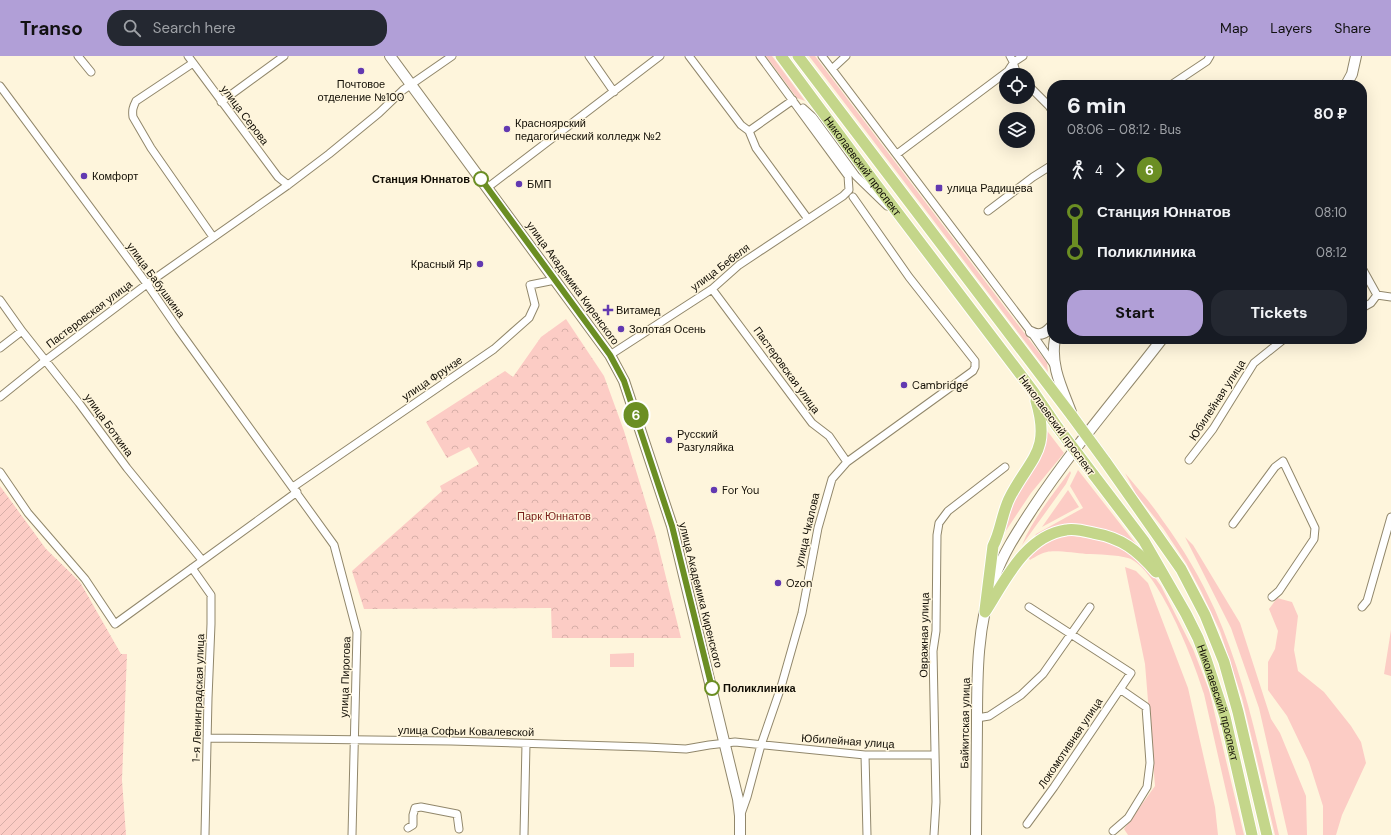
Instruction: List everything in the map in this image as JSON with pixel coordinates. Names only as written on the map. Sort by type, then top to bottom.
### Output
[{"type":"main road","name":"улица Академика Киренского","points":[[390,56],[610,355],[624,381],[672,526],[738,799],[740,835]]},
{"type":"main road","name":"Николаевский проспект","points":[[781,56],[1144,541],[1198,638],[1225,717],[1252,835]]},
{"type":"main road","name":"Николаевский проспект","points":[[798,56],[1072,416],[1181,569],[1205,616],[1224,662],[1238,712],[1268,835]]},
{"type":"main road","points":[[1349,80],[1352,74],[1356,56]]},
{"type":"main road","points":[[1347,80],[1352,74]]},
{"type":"main road","points":[[1031,332],[1036,335],[1042,335],[1047,332]]},
{"type":"main road","points":[[1054,344],[1053,350],[1055,367],[1072,416]]},
{"type":"main road","name":"Байкитская улица","points":[[976,835],[977,683],[985,612],[994,580],[1006,552],[1020,528],[1067,459],[1158,344]]},
{"type":"main road","points":[[985,612],[993,546],[997,539],[1010,498],[1039,450],[1041,441],[1039,413],[1033,392]]},
{"type":"main road","points":[[985,612],[1008,576],[1026,552],[1042,538],[1055,532],[1067,529],[1106,536],[1133,548],[1170,588]]},
{"type":"street","points":[[78,56],[91,72]]},
{"type":"street","name":"улица Серова","points":[[188,56],[278,177],[288,185]]},
{"type":"street","points":[[221,102],[284,56]]},
{"type":"street","name":"Пастеровская улица","points":[[0,397],[46,360],[147,284],[288,185],[379,113],[403,90],[452,56]]},
{"type":"street","points":[[589,56],[614,92]]},
{"type":"street","points":[[487,188],[660,56]]},
{"type":"street","points":[[689,56],[741,125],[749,131],[756,148],[808,219]]},
{"type":"street","points":[[760,56],[793,100],[813,117],[856,176],[908,225]]},
{"type":"street","points":[[822,56],[1031,332],[1055,367]]},
{"type":"street","points":[[832,69],[846,56]]},
{"type":"street","points":[[1010,56],[1014,62],[1015,68]]},
{"type":"street","points":[[897,154],[1008,72],[1014,62],[1022,56]]},
{"type":"street","points":[[1178,80],[1207,61],[1210,56]]},
{"type":"street","points":[[192,62],[136,101],[132,112],[151,148],[213,237]]},
{"type":"street","name":"улица Бабушкина","points":[[0,86],[147,284],[295,490]]},
{"type":"street","points":[[1035,92],[1047,104]]},
{"type":"street","points":[[749,131],[793,100]]},
{"type":"street","name":"улица Бебеля","points":[[610,355],[712,289],[739,266],[843,196],[849,190],[848,176],[793,100]]},
{"type":"street","points":[[988,210],[1047,168]]},
{"type":"street","name":"улица Чкалова","points":[[740,816],[747,797],[761,745],[781,687],[802,613],[818,528],[832,479],[847,462],[973,371],[975,367],[975,361],[909,277],[853,197]]},
{"type":"street","points":[[1367,277],[1377,294],[1391,298]]},
{"type":"street","name":"улица Фрунзе","points":[[0,472],[28,513],[85,579],[115,624],[295,490],[494,349],[529,318],[535,305],[530,285],[555,280]]},
{"type":"street","name":"Пастеровская улица","points":[[712,289],[812,423],[829,436],[847,462]]},
{"type":"street","points":[[1367,305],[1371,303],[1377,294]]},
{"type":"street","name":"улица Боткина","points":[[0,300],[127,468],[202,560]]},
{"type":"street","points":[[0,348],[22,331]]},
{"type":"street","name":"Юбилейная улица","points":[[1189,460],[1213,429],[1254,363],[1278,344]]},
{"type":"street","points":[[1233,524],[1275,467],[1283,461],[1315,528],[1314,540],[1279,590],[1272,597]]},
{"type":"street","name":"Овражная улица","points":[[934,835],[936,802],[933,651],[936,631],[937,535],[939,523],[948,511],[1005,466]]},
{"type":"street","name":"улица Пирогова","points":[[295,490],[334,545],[357,632],[352,835]]},
{"type":"street","points":[[1362,607],[1367,601],[1391,517]]},
{"type":"street","name":"1-я Ленинградская улица","points":[[192,568],[211,595],[212,624],[207,738],[205,835]]},
{"type":"street","points":[[1029,607],[1070,635]]},
{"type":"street","points":[[977,718],[989,716],[1021,695],[1043,674],[1090,607]]},
{"type":"street","name":"Локомотивная улица","points":[[1027,824],[1054,787],[1131,673],[1070,635]]},
{"type":"street","points":[[1113,831],[1128,818],[1147,786],[1150,763],[1146,707],[1120,689]]},
{"type":"street","name":"улица Софьи Ковалевской","points":[[207,738],[354,740],[686,749],[724,743]]},
{"type":"street","points":[[724,743],[734,742],[761,745]]},
{"type":"street","points":[[524,835],[526,744]]},
{"type":"street","name":"Юбилейная улица","points":[[761,745],[865,755],[934,755]]},
{"type":"street","points":[[865,755],[867,835]]},
{"type":"street","points":[[408,828],[413,825],[415,808],[421,807],[457,814],[459,829]]},
{"type":"green space","points":[[766,56],[772,56],[805,101],[797,98]]},
{"type":"green space","points":[[809,56],[815,56],[1047,363],[1048,372]]},
{"type":"green space","name":"Парк Юннатов","points":[[566,319],[604,376],[624,431],[655,533],[681,638],[552,638],[551,608],[364,609],[352,571],[442,491],[440,486],[479,464],[469,447],[447,458],[426,422],[505,371],[513,377],[541,337]]},
{"type":"green space","points":[[1045,428],[1064,453],[1031,493],[999,541],[1005,519]]},
{"type":"green space","points":[[1078,470],[1136,544],[1135,545],[1122,537],[1046,531],[1034,538],[1036,534],[1083,508],[1070,486]]},
{"type":"green space","points":[[1070,471],[1071,473],[1066,484],[1022,545],[1037,516]]},
{"type":"green space","points":[[1125,473],[1178,542],[1210,598],[1226,637],[1245,693],[1279,835],[1275,835],[1242,698],[1220,631],[1186,563],[1163,528],[1136,494]]},
{"type":"green space","points":[[0,486],[46,549],[80,582],[121,654],[127,654],[122,780],[126,835],[0,835]]},
{"type":"green space","points":[[1068,490],[1079,507],[1042,527]]},
{"type":"green space","points":[[1067,535],[1101,540],[1137,553],[1161,586],[1193,649],[1209,690],[1244,835],[1236,835],[1204,694],[1193,661],[1163,597],[1140,565],[1128,558],[1055,551],[1043,553],[1030,560],[1027,556],[1046,542]]},
{"type":"green space","points":[[1185,537],[1193,545],[1240,623],[1271,719],[1280,733],[1306,796],[1307,835],[1288,835],[1259,708],[1231,628]]},
{"type":"green space","points":[[1125,567],[1136,571],[1148,583],[1188,688],[1215,807],[1218,835],[1128,835],[1124,829],[1155,786],[1145,664]]},
{"type":"green space","points":[[1277,598],[1292,602],[1298,616],[1294,650],[1298,671],[1324,692],[1351,726],[1361,742],[1366,763],[1342,815],[1336,835],[1323,835],[1323,806],[1309,762],[1287,716],[1268,690],[1268,662],[1275,649],[1278,631],[1269,609]]},
{"type":"green space","points":[[1391,630],[1391,676],[1384,674]]},
{"type":"green space","points":[[634,653],[634,667],[610,667],[610,654]]},
{"type":"bus line","name":"6","points":[[481,179],[610,355],[624,381],[672,526],[712,688]]},
{"type":"place","name":"Почтовое отделение №100","points":[[361,71]]},
{"type":"place","name":"Красноярский педагогический колледж №2","points":[[507,129]]},
{"type":"place","name":"Комфорт","points":[[84,176]]},
{"type":"place","name":"Станция Юннатов","points":[[481,179]]},
{"type":"place","name":"БМП","points":[[519,184]]},
{"type":"place","name":"улица Радищева","points":[[939,188]]},
{"type":"place","name":"Красный Яр","points":[[480,264]]},
{"type":"place","name":"Витамед","points":[[608,310]]},
{"type":"place","name":"Золотая Осень","points":[[621,329]]},
{"type":"place","name":"Cambridge","points":[[904,385]]},
{"type":"place","name":"Русский Разгуляйка","points":[[669,440]]},
{"type":"place","name":"For You","points":[[714,490]]},
{"type":"place","name":"Ozon","points":[[778,583]]},
{"type":"place","name":"Поликлиника","points":[[712,688]]}]
